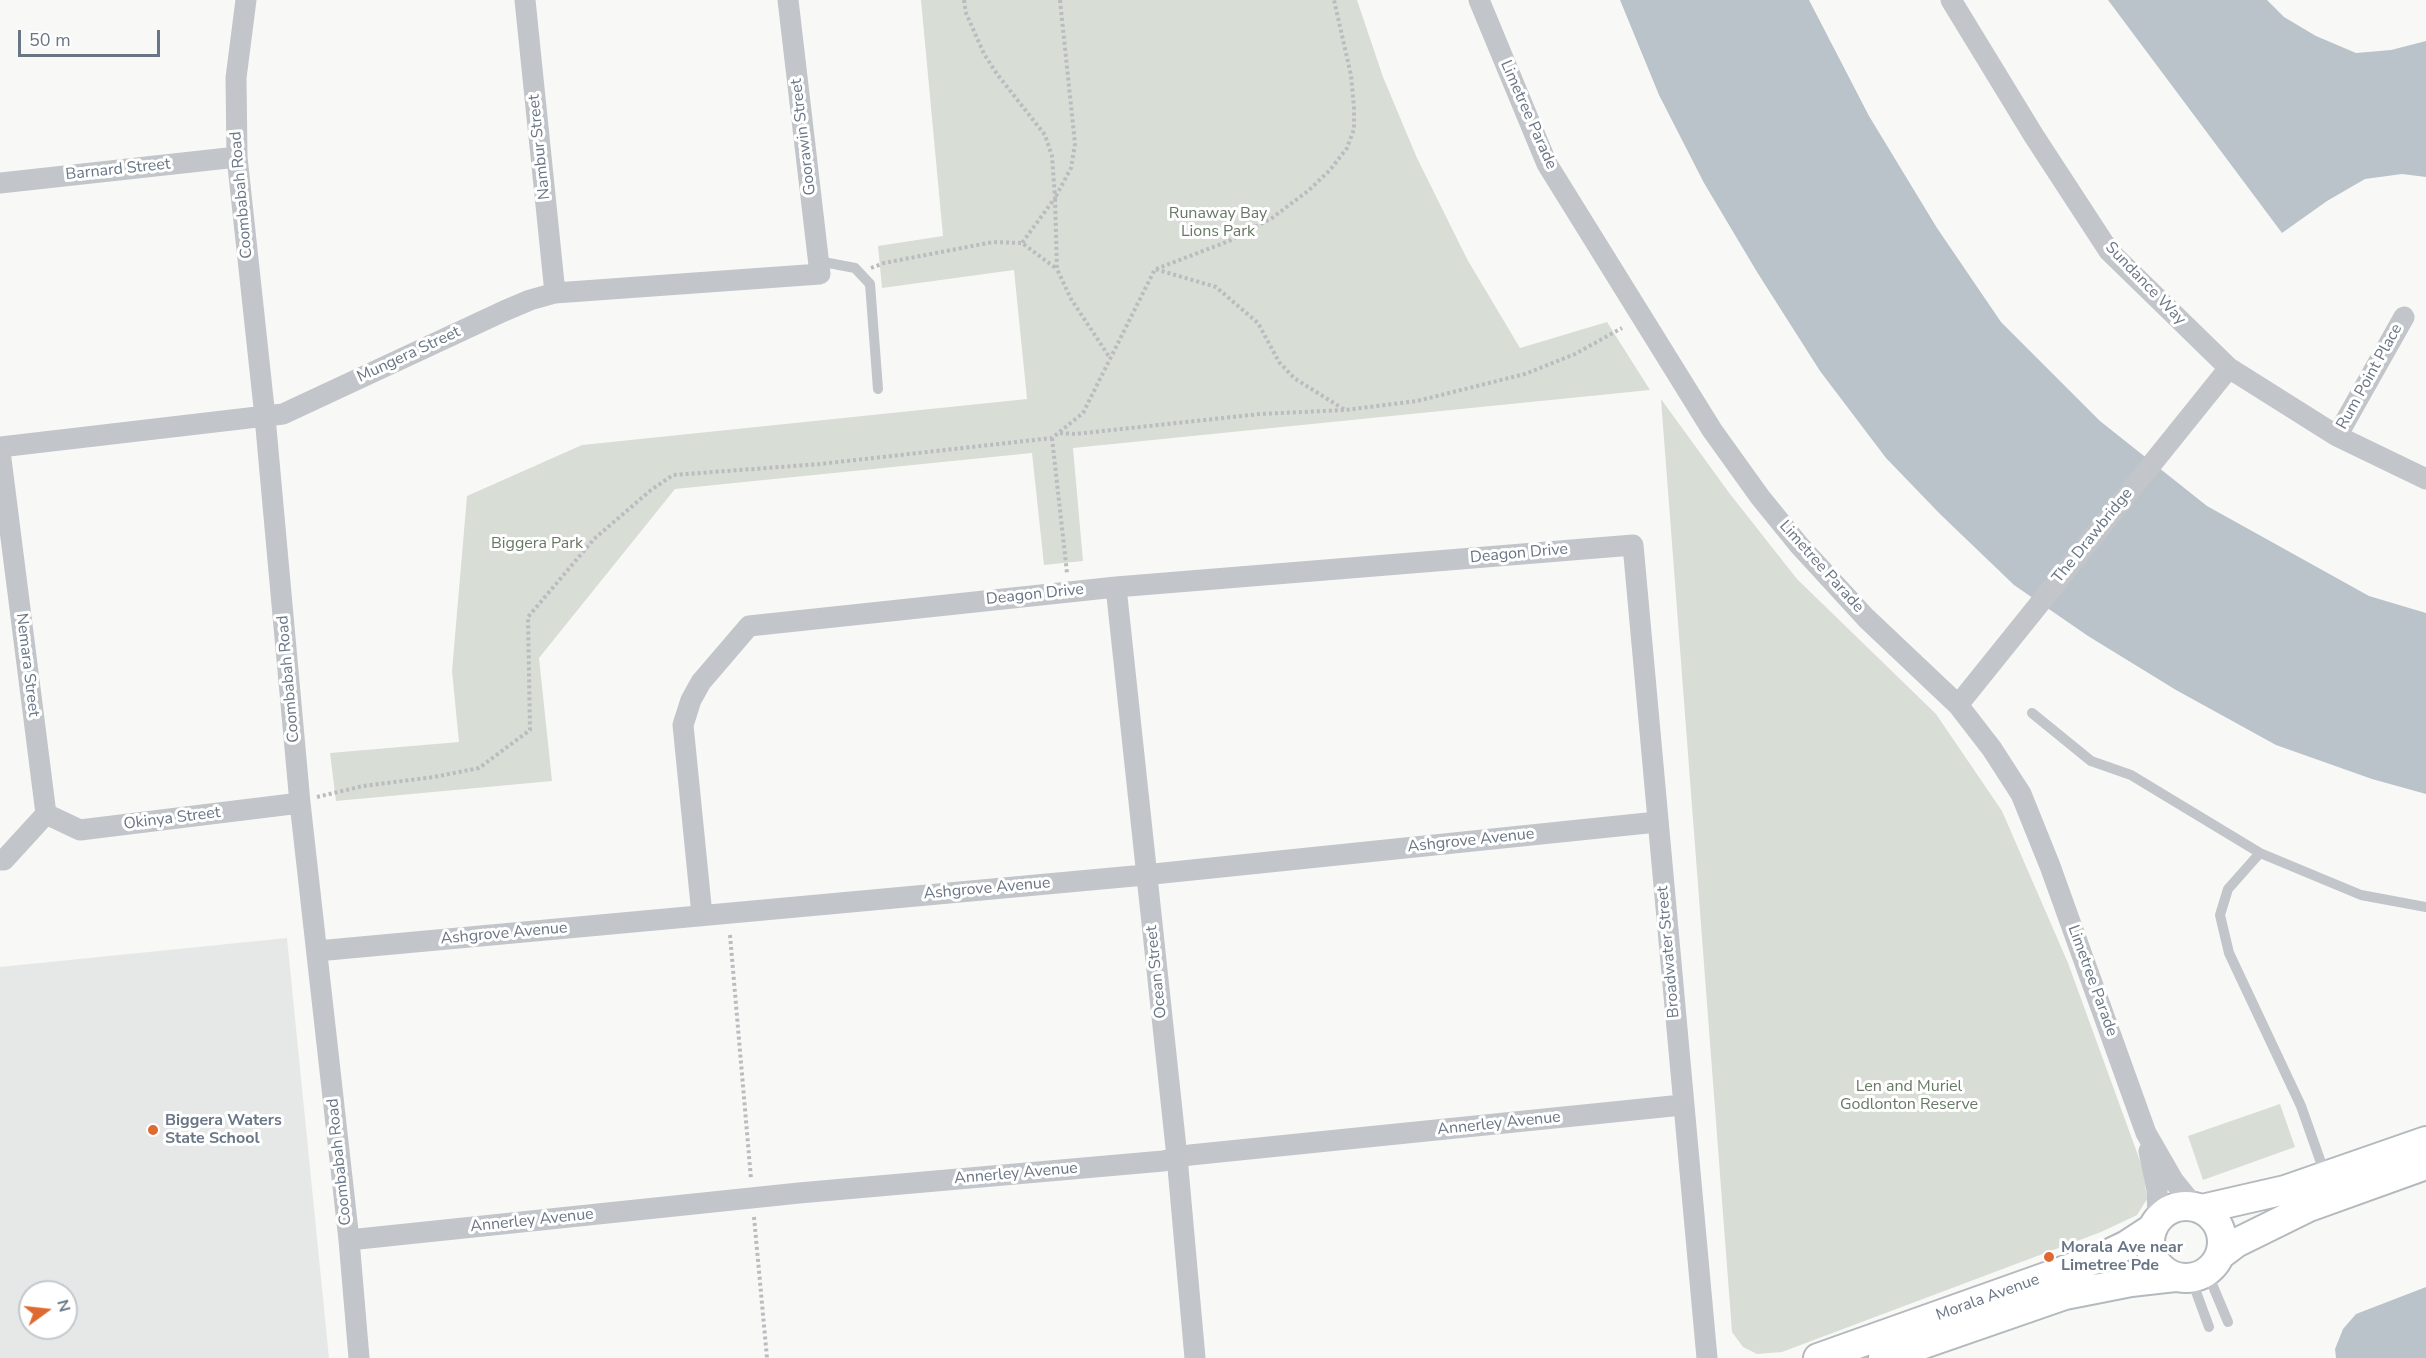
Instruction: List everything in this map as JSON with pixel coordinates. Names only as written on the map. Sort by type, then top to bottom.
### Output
[{"type":"main road","points":[[2198,1208],[2212,1216],[2218,1224],[2223,1245],[2198,1271],[2158,1266],[2150,1248],[2155,1223],[2174,1208],[2198,1208],[2258,1198],[2326,1177],[2426,1141]]},
{"type":"main road","name":"Morala Avenue","points":[[1818,1358],[1919,1343],[2065,1295],[2198,1271],[2255,1233],[2308,1207],[2426,1165]]},
{"type":"main road","name":"Morala Avenue","points":[[1883,1358],[2127,1245],[2155,1223]]},
{"type":"street","name":"Coombabah Road","points":[[246,0],[236,78],[237,157],[308,800],[317,951],[349,1240],[359,1358]]},
{"type":"street","name":"Nambur Street","points":[[525,0],[555,293]]},
{"type":"street","name":"Goorawin Street","points":[[788,0],[819,267]]},
{"type":"street","name":"Limetree Parade","points":[[1479,0],[1547,165],[1712,430],[1760,497],[1799,545],[1866,618],[1958,705],[1992,749],[2021,794],[2050,866],[2146,1133],[2157,1190],[2155,1223]]},
{"type":"street","name":"Sundance Way","points":[[1951,0],[2034,136],[2109,250],[2229,368],[2337,436],[2426,479]]},
{"type":"street","name":"Barnard Street","points":[[0,183],[237,157]]},
{"type":"street","name":"Mungera Street","points":[[0,449],[283,414],[504,311],[555,293],[819,267]]},
{"type":"street","name":"Rum Point Place","points":[[2337,436],[2404,317]]},
{"type":"street","name":"The Drawbridge","points":[[1958,705],[2229,368]]},
{"type":"street","name":"Nemara Street","points":[[0,449],[46,814]]},
{"type":"street","name":"Deagon Drive","points":[[702,915],[683,725],[691,700],[701,682],[748,626],[1116,587],[1633,545]]},
{"type":"street","name":"Broadwater Street","points":[[1633,545],[1682,1105],[1707,1358]]},
{"type":"street","name":"Ocean Street","points":[[1116,587],[1177,1157],[1195,1358]]},
{"type":"street","name":"Okinya Street","points":[[46,814],[80,830],[308,800]]},
{"type":"street","points":[[0,861],[4,860],[46,814]]},
{"type":"street","name":"Ashgrove Avenue","points":[[317,951],[1147,874],[1657,822]]},
{"type":"street","name":"Annerley Avenue","points":[[349,1240],[752,1198],[1163,1161],[1177,1157],[1682,1105]]},
{"type":"street","name":"Limetree Parade","points":[[2146,1133],[2173,1180],[2198,1208]]},
{"type":"lane","points":[[819,267],[855,268],[870,284],[878,389]]},
{"type":"lane","points":[[2032,712],[2091,761],[2131,775],[2260,853],[2361,895],[2426,907]]},
{"type":"lane","points":[[2260,853],[2228,889],[2220,915],[2229,953],[2301,1106],[2326,1177]]},
{"type":"lane","points":[[2198,1271],[2228,1322]]},
{"type":"lane","points":[[2198,1271],[2209,1327]]},
{"type":"path","points":[[964,0],[966,13],[984,54],[1045,135],[1052,156],[1057,270],[1071,299],[1110,359]]},
{"type":"path","points":[[1022,243],[1055,198],[1071,168],[1076,144],[1060,0]]},
{"type":"path","points":[[308,800],[363,786],[434,777],[479,768],[530,730],[528,617],[594,539],[651,490],[673,476],[820,464],[1052,438],[1059,433],[1083,413],[1155,269],[1229,241],[1272,218],[1308,191],[1330,170],[1347,148],[1354,129],[1354,108],[1351,75],[1334,0]]},
{"type":"path","points":[[860,272],[884,263],[993,242],[1022,243],[1057,270]]},
{"type":"path","points":[[1155,269],[1216,287],[1258,323],[1279,362],[1294,378],[1345,410]]},
{"type":"path","points":[[1059,433],[1075,434],[1260,414],[1345,410],[1417,401],[1525,374],[1575,354],[1622,328]]},
{"type":"path","points":[[1052,438],[1069,592]]},
{"type":"path","points":[[730,935],[767,1358]]},
{"type":"shaded area","points":[[1620,0],[1809,0],[1869,116],[1937,228],[2001,322],[2100,421],[2207,506],[2369,596],[2426,613],[2426,794],[2372,779],[2276,745],[2176,690],[2088,636],[2014,585],[1940,514],[1886,458],[1820,371],[1757,272],[1704,183],[1659,95]]},
{"type":"shaded area","points":[[2108,0],[2267,0],[2284,17],[2316,36],[2356,53],[2391,50],[2426,41],[2426,177],[2402,174],[2365,179],[2327,201],[2282,233]]},
{"type":"shaded area","name":"Biggera Waters State School","points":[[287,938],[329,1358],[0,1358],[0,967]]},
{"type":"shaded area","points":[[2426,1287],[2426,1358],[2336,1358],[2335,1349],[2343,1329],[2356,1314]]},
{"type":"green space","name":"Runaway Bay Lions Park","points":[[921,0],[1357,0],[1383,77],[1417,158],[1467,259],[1520,348],[1607,322],[1650,390],[1073,448],[1083,561],[1044,565],[1032,453],[675,489],[539,658],[552,781],[336,801],[330,753],[459,742],[452,671],[467,496],[582,445],[1027,399],[1014,270],[882,288],[878,246],[943,236]]},
{"type":"green space","name":"Len and Muriel Godlonton Reserve","points":[[1661,399],[1730,494],[1797,579],[1936,714],[2002,811],[2068,963],[2143,1169],[2147,1199],[2137,1215],[2101,1232],[1782,1352],[1757,1354],[1743,1347],[1732,1332]]},
{"type":"green space","points":[[2280,1104],[2295,1147],[2203,1180],[2188,1136]]},
{"type":"place","name":"Biggera Waters State School","points":[[153,1130]]},
{"type":"place","name":"Morala Ave near Limetree Pde","points":[[2049,1257]]},
{"type":"park label","name":"Biggera Park","points":[[537,544]]}]
